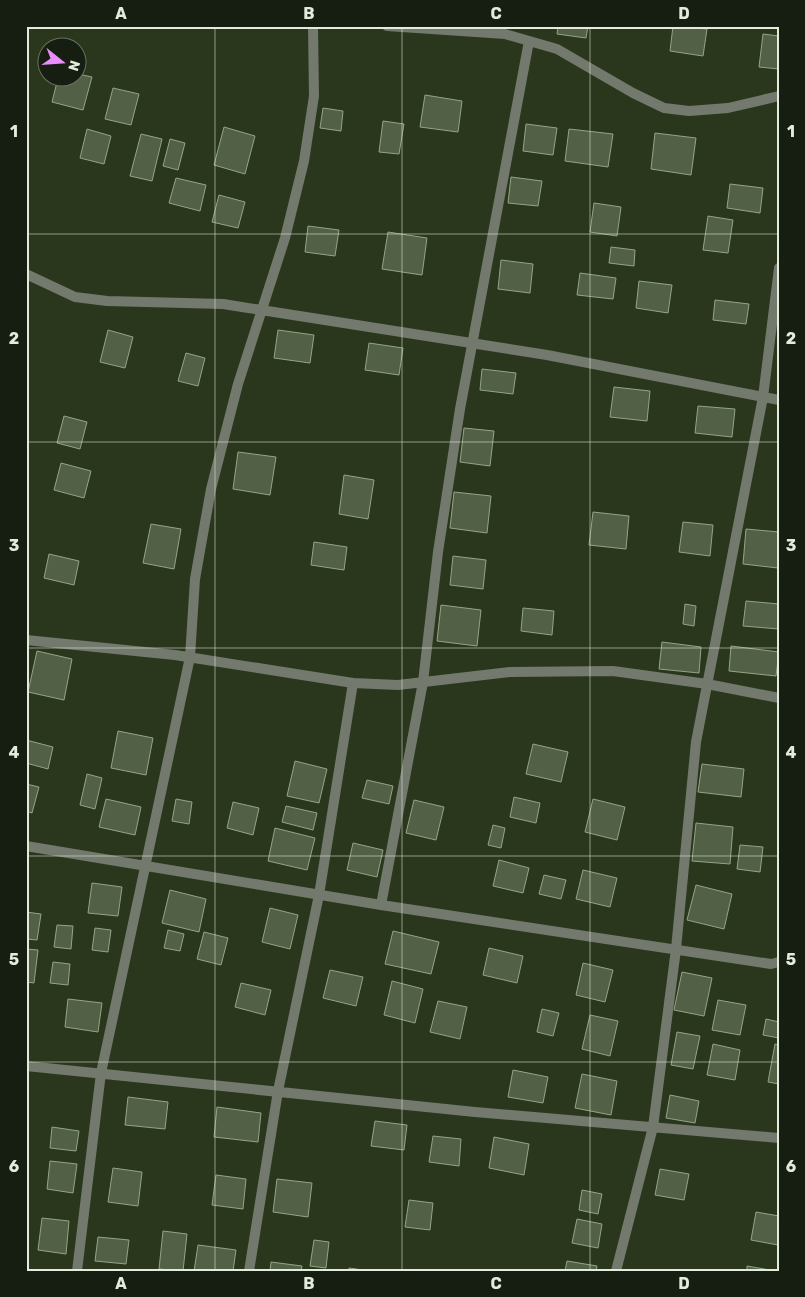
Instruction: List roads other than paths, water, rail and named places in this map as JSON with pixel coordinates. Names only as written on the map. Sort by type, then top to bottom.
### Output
[{"type":"street","points":[[77,1271],[102,1073],[144,866],[190,657],[195,579],[211,489],[238,384],[285,238],[304,161],[314,96],[313,26]]},
{"type":"street","points":[[387,26],[438,31],[505,34],[557,49],[633,93],[664,108],[689,111],[728,108],[779,96]]},
{"type":"street","points":[[381,905],[423,682],[438,552],[472,343],[529,41]]},
{"type":"street","points":[[616,1271],[653,1126],[676,949],[696,742],[763,397],[779,268]]},
{"type":"street","points":[[26,274],[75,297],[107,301],[222,304],[547,355],[779,400]]},
{"type":"street","points":[[26,640],[190,657],[353,683],[398,685],[510,672],[613,671],[707,684],[779,698]]},
{"type":"street","points":[[248,1271],[278,1092],[319,895],[353,683]]},
{"type":"street","points":[[26,846],[381,905],[771,964],[779,962]]},
{"type":"street","points":[[26,1066],[475,1112],[779,1138]]}]
